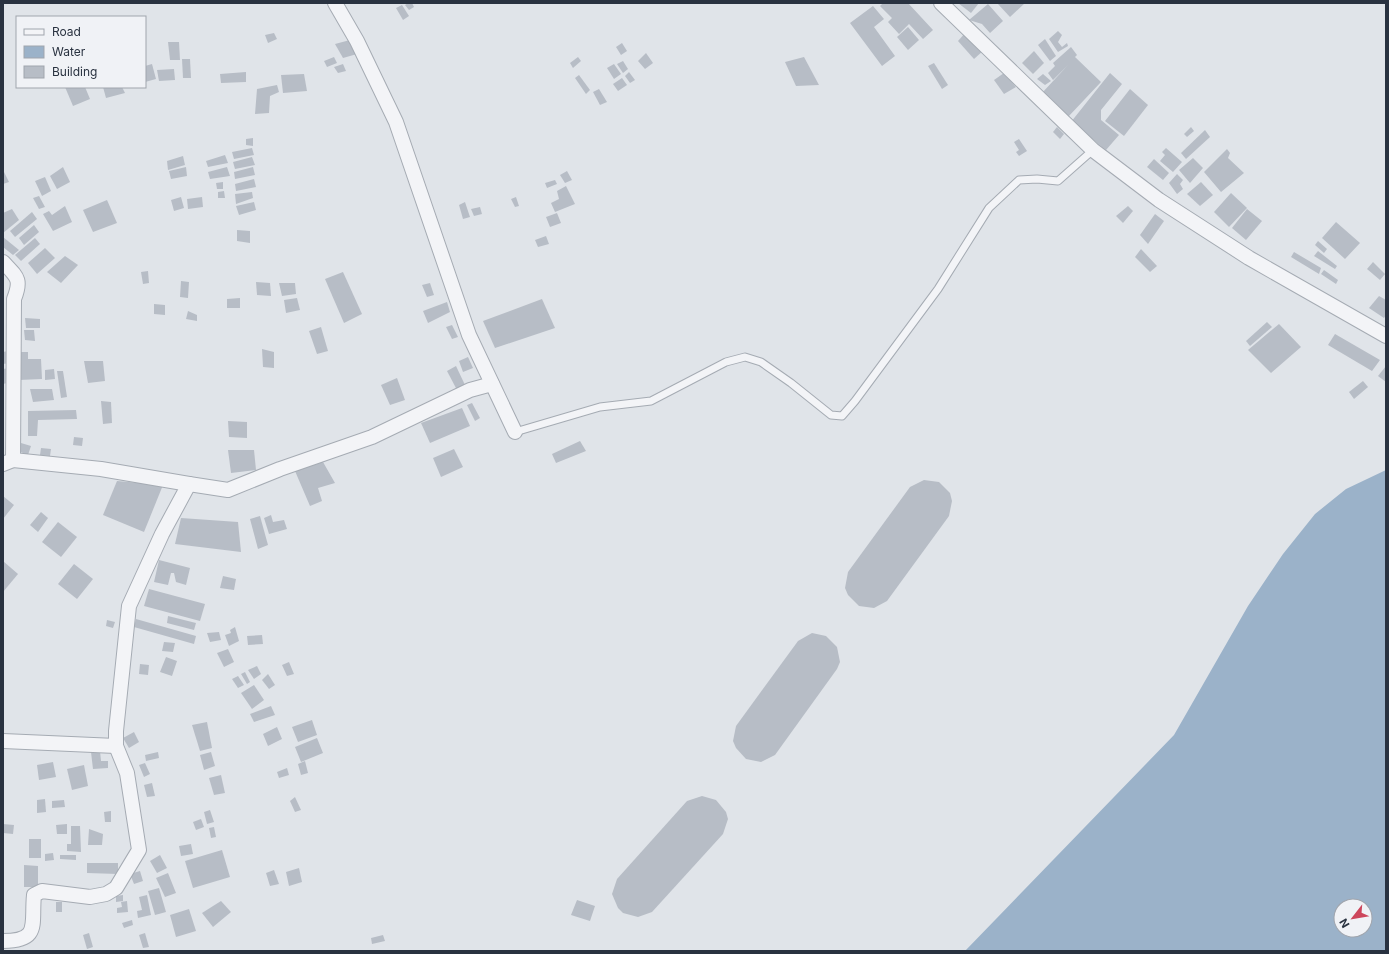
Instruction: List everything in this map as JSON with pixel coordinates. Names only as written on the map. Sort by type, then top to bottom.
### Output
[{"type":"street","points":[[335,3],[357,41],[396,122],[469,335],[515,432]]},
{"type":"street","points":[[941,3],[1093,150],[1159,200],[1250,258],[1386,336]]},
{"type":"street","points":[[3,262],[17,277],[19,287],[14,300],[8,462],[101,470],[228,490],[280,469],[372,437],[470,390],[492,384]]},
{"type":"street","points":[[3,941],[18,941],[27,937],[33,926],[34,896],[42,892],[90,897],[106,894],[116,888],[139,850],[127,773],[116,746],[116,731],[129,606],[162,534],[189,484]]},
{"type":"street","points":[[3,741],[116,746]]},
{"type":"lane","points":[[515,432],[600,408],[652,401],[726,362],[745,357],[761,362],[791,383],[831,415],[842,416],[855,401],[938,289],[989,208],[1020,180],[1037,179],[1058,181],[1093,150]]},
{"type":"water","points":[[1386,470],[1386,951],[965,951],[1174,735],[1248,606],[1283,554],[1315,514],[1346,489]]},
{"type":"building","points":[[412,3],[414,7],[409,10],[405,5]]},
{"type":"building","points":[[883,3],[908,3],[933,30],[923,39],[909,24],[899,34],[888,22],[892,18],[880,6]]},
{"type":"building","points":[[958,3],[979,3],[971,13]]},
{"type":"building","points":[[997,3],[1025,3],[1010,17]]},
{"type":"building","points":[[988,4],[1003,21],[990,33],[982,24],[969,20]]},
{"type":"building","points":[[402,5],[409,16],[403,20],[396,8]]},
{"type":"building","points":[[873,6],[884,19],[874,27],[895,56],[882,66],[850,23]]},
{"type":"building","points":[[908,27],[919,40],[908,50],[897,37]]},
{"type":"building","points":[[1058,31],[1062,35],[1058,42],[1062,47],[1067,43],[1068,46],[1058,52],[1049,39]]},
{"type":"building","points":[[966,32],[984,50],[974,59],[958,41]]},
{"type":"building","points":[[274,33],[277,39],[268,43],[265,35]]},
{"type":"building","points":[[1045,39],[1056,56],[1050,61],[1038,45]]},
{"type":"building","points":[[350,40],[357,54],[343,58],[335,44]]},
{"type":"building","points":[[168,42],[179,42],[180,60],[170,60]]},
{"type":"building","points":[[622,43],[627,51],[621,55],[616,47]]},
{"type":"building","points":[[1071,47],[1077,55],[1075,57],[1101,82],[1068,117],[1042,93],[1068,65],[1053,80],[1048,73],[1055,66],[1053,63]]},
{"type":"building","points":[[1034,51],[1044,63],[1033,74],[1022,63]]},
{"type":"building","points":[[646,53],[653,63],[645,69],[638,61]]},
{"type":"building","points":[[334,57],[337,63],[327,67],[324,61]]},
{"type":"building","points":[[578,57],[581,61],[573,68],[570,63]]},
{"type":"building","points":[[804,57],[819,85],[796,86],[785,62]]},
{"type":"building","points":[[182,59],[190,59],[191,78],[183,78]]},
{"type":"building","points":[[623,61],[628,69],[623,73],[617,64]]},
{"type":"building","points":[[934,63],[948,85],[942,89],[928,66]]},
{"type":"building","points":[[152,64],[156,79],[146,82],[146,66]]},
{"type":"building","points":[[343,64],[346,71],[338,73],[334,67]]},
{"type":"building","points":[[614,64],[621,74],[614,79],[607,68]]},
{"type":"building","points":[[174,69],[175,80],[159,81],[157,70]]},
{"type":"building","points":[[246,72],[246,82],[221,83],[220,74]]},
{"type":"building","points":[[629,72],[635,80],[630,83],[625,76]]},
{"type":"building","points":[[1004,73],[1016,87],[1004,94],[994,80]]},
{"type":"building","points":[[1110,73],[1122,84],[1101,110],[1101,120],[1119,135],[1106,150],[1071,122]]},
{"type":"building","points":[[304,74],[307,91],[283,93],[281,75]]},
{"type":"building","points":[[1043,74],[1051,81],[1045,85],[1037,79]]},
{"type":"building","points":[[579,75],[590,90],[586,94],[575,78]]},
{"type":"building","points":[[622,78],[627,85],[618,91],[613,84]]},
{"type":"building","points":[[277,85],[279,92],[270,96],[269,113],[255,114],[257,89]]},
{"type":"building","points":[[65,88],[85,88],[90,99],[73,106]]},
{"type":"building","points":[[103,88],[122,88],[125,93],[106,98]]},
{"type":"building","points":[[599,89],[607,102],[600,105],[593,92]]},
{"type":"building","points":[[1130,89],[1148,105],[1124,136],[1105,121]]},
{"type":"building","points":[[1057,127],[1064,134],[1060,139],[1053,132]]},
{"type":"building","points":[[1191,127],[1194,131],[1187,137],[1184,134]]},
{"type":"building","points":[[1205,130],[1210,137],[1186,159],[1181,153]]},
{"type":"building","points":[[253,138],[253,146],[246,145],[246,139]]},
{"type":"building","points":[[1019,139],[1027,151],[1019,156],[1016,152],[1019,150],[1014,142]]},
{"type":"building","points":[[252,148],[254,155],[234,159],[232,152]]},
{"type":"building","points":[[1166,148],[1182,162],[1173,172],[1160,161],[1165,155],[1162,152]]},
{"type":"building","points":[[1227,149],[1230,153],[1228,158],[1244,173],[1221,192],[1204,172]]},
{"type":"building","points":[[225,155],[228,163],[208,167],[206,161]]},
{"type":"building","points":[[183,156],[185,165],[168,170],[167,161]]},
{"type":"building","points":[[252,157],[255,165],[235,169],[233,162]]},
{"type":"building","points":[[1193,158],[1203,168],[1190,183],[1179,170]]},
{"type":"building","points":[[1154,159],[1169,173],[1163,180],[1147,167]]},
{"type":"building","points":[[63,167],[70,182],[57,189],[50,176]]},
{"type":"building","points":[[186,167],[187,176],[171,179],[169,171]]},
{"type":"building","points":[[227,167],[230,176],[210,179],[208,172]]},
{"type":"building","points":[[253,167],[255,175],[235,179],[234,172]]},
{"type":"building","points":[[3,170],[9,182],[3,184]]},
{"type":"building","points":[[567,171],[572,180],[565,183],[560,175]]},
{"type":"building","points":[[1177,174],[1183,180],[1180,184],[1183,189],[1177,194],[1169,183]]},
{"type":"building","points":[[45,177],[51,191],[42,196],[35,181]]},
{"type":"building","points":[[254,179],[256,187],[236,191],[235,184]]},
{"type":"building","points":[[555,180],[557,184],[547,188],[545,183]]},
{"type":"building","points":[[223,182],[223,189],[217,189],[216,183]]},
{"type":"building","points":[[1201,182],[1213,195],[1200,206],[1187,194]]},
{"type":"building","points":[[566,186],[575,204],[555,212],[551,203],[559,199],[557,191]]},
{"type":"building","points":[[224,191],[225,198],[218,198],[218,192]]},
{"type":"building","points":[[252,192],[253,198],[236,204],[235,194]]},
{"type":"building","points":[[1231,193],[1247,208],[1229,227],[1214,212]]},
{"type":"building","points":[[39,196],[45,207],[39,209],[33,198]]},
{"type":"building","points":[[181,197],[184,208],[174,211],[171,200]]},
{"type":"building","points":[[202,197],[203,207],[188,209],[187,199]]},
{"type":"building","points":[[516,197],[519,206],[515,207],[511,199]]},
{"type":"building","points":[[107,200],[117,223],[93,232],[83,210]]},
{"type":"building","points":[[254,202],[256,210],[239,215],[236,206]]},
{"type":"building","points":[[465,202],[470,217],[463,219],[459,205]]},
{"type":"building","points":[[65,206],[72,222],[53,231],[43,214],[49,211],[52,215]]},
{"type":"building","points":[[1128,206],[1133,211],[1123,223],[1116,216]]},
{"type":"building","points":[[480,207],[482,214],[474,216],[471,209]]},
{"type":"building","points":[[12,209],[19,220],[3,233],[3,213]]},
{"type":"building","points":[[1247,209],[1262,221],[1246,240],[1232,228]]},
{"type":"building","points":[[32,212],[37,219],[15,237],[10,231]]},
{"type":"building","points":[[557,213],[561,223],[550,227],[546,217]]},
{"type":"building","points":[[1155,214],[1164,221],[1148,244],[1140,235]]},
{"type":"building","points":[[1336,222],[1360,243],[1345,259],[1322,238]]},
{"type":"building","points":[[34,225],[39,232],[24,245],[19,238]]},
{"type":"building","points":[[237,230],[250,231],[250,243],[237,241]]},
{"type":"building","points":[[546,236],[549,244],[538,247],[535,240]]},
{"type":"building","points":[[3,237],[19,250],[13,255],[3,247]]},
{"type":"building","points":[[35,238],[40,244],[21,261],[15,255]]},
{"type":"building","points":[[1318,241],[1327,249],[1324,253],[1315,245]]},
{"type":"building","points":[[45,248],[55,258],[37,274],[28,263]]},
{"type":"building","points":[[1141,249],[1157,266],[1150,272],[1135,257]]},
{"type":"building","points":[[1318,251],[1337,266],[1335,269],[1314,256]]},
{"type":"building","points":[[1294,252],[1321,268],[1319,274],[1291,257]]},
{"type":"building","points":[[65,256],[78,265],[61,283],[47,272]]},
{"type":"building","points":[[1373,262],[1385,274],[1380,280],[1367,269]]},
{"type":"building","points":[[1324,270],[1338,280],[1336,284],[1321,274]]},
{"type":"building","points":[[148,271],[149,283],[143,284],[141,272]]},
{"type":"building","points":[[343,272],[362,314],[344,323],[325,279]]},
{"type":"building","points":[[181,281],[189,282],[188,298],[180,297]]},
{"type":"building","points":[[256,282],[270,283],[271,296],[257,295]]},
{"type":"building","points":[[279,283],[295,283],[296,294],[282,296]]},
{"type":"building","points":[[430,283],[434,295],[427,297],[422,285]]},
{"type":"building","points":[[1379,296],[1386,300],[1386,315],[1384,318],[1369,308]]},
{"type":"building","points":[[240,298],[240,308],[227,308],[227,299]]},
{"type":"building","points":[[297,298],[300,310],[286,313],[284,300]]},
{"type":"building","points":[[542,299],[555,328],[495,348],[483,321]]},
{"type":"building","points":[[447,302],[450,312],[428,323],[423,311]]},
{"type":"building","points":[[154,304],[165,305],[165,315],[154,314]]},
{"type":"building","points":[[188,311],[197,315],[197,321],[186,319]]},
{"type":"building","points":[[25,318],[40,319],[40,328],[26,328]]},
{"type":"building","points":[[1267,322],[1272,327],[1250,346],[1246,341]]},
{"type":"building","points":[[1279,324],[1301,347],[1271,373],[1248,350]]},
{"type":"building","points":[[452,325],[458,337],[452,339],[446,327]]},
{"type":"building","points":[[321,327],[328,351],[317,354],[309,331]]},
{"type":"building","points":[[24,330],[34,330],[35,341],[25,340]]},
{"type":"building","points":[[1335,334],[1380,360],[1372,371],[1328,345]]},
{"type":"building","points":[[262,349],[274,352],[274,368],[263,367]]},
{"type":"building","points":[[8,351],[10,363],[3,364],[3,352]]},
{"type":"building","points":[[18,352],[28,352],[28,359],[41,359],[42,379],[19,380]]},
{"type":"building","points":[[468,357],[473,368],[463,372],[459,361]]},
{"type":"building","points":[[84,361],[103,361],[105,381],[88,383]]},
{"type":"building","points":[[456,366],[465,385],[457,390],[447,371]]},
{"type":"building","points":[[1386,366],[1386,382],[1378,376]]},
{"type":"building","points":[[9,368],[12,382],[3,384],[3,369]]},
{"type":"building","points":[[54,369],[55,379],[45,380],[45,370]]},
{"type":"building","points":[[57,371],[63,371],[67,397],[61,398]]},
{"type":"building","points":[[397,378],[405,400],[390,405],[381,385]]},
{"type":"building","points":[[1363,381],[1368,387],[1354,399],[1349,392]]},
{"type":"building","points":[[30,389],[52,389],[54,400],[33,402]]},
{"type":"building","points":[[101,401],[111,402],[112,423],[103,424]]},
{"type":"building","points":[[472,403],[480,418],[475,421],[467,405]]},
{"type":"building","points":[[462,408],[470,426],[430,443],[421,423]]},
{"type":"building","points":[[76,410],[77,419],[38,420],[37,436],[28,436],[28,411]]},
{"type":"building","points":[[228,421],[247,422],[247,438],[229,437]]},
{"type":"building","points":[[74,437],[83,438],[82,446],[73,445]]},
{"type":"building","points":[[580,441],[586,451],[556,463],[552,454]]},
{"type":"building","points":[[21,443],[31,446],[28,455],[18,451]]},
{"type":"building","points":[[41,448],[51,449],[50,456],[40,455]]},
{"type":"building","points":[[454,449],[463,467],[441,477],[433,458]]},
{"type":"building","points":[[228,450],[254,450],[256,470],[231,473]]},
{"type":"building","points":[[323,462],[335,483],[318,488],[322,501],[310,506],[295,471]]},
{"type":"building","points":[[924,480],[939,482],[950,493],[952,501],[949,516],[887,601],[874,608],[859,606],[848,595],[845,588],[848,572],[910,487]]},
{"type":"building","points":[[117,481],[163,485],[144,532],[103,515]]},
{"type":"building","points":[[3,496],[14,505],[3,519]]},
{"type":"building","points":[[41,512],[48,518],[38,532],[30,525]]},
{"type":"building","points":[[271,515],[273,522],[284,520],[287,529],[269,534],[264,518]]},
{"type":"building","points":[[260,516],[268,545],[258,549],[250,519]]},
{"type":"building","points":[[181,518],[238,522],[241,552],[175,544]]},
{"type":"building","points":[[58,522],[77,537],[61,557],[42,542]]},
{"type":"building","points":[[159,560],[190,568],[186,585],[176,582],[174,573],[171,573],[168,585],[154,582]]},
{"type":"building","points":[[3,561],[18,574],[3,592]]},
{"type":"building","points":[[74,564],[93,579],[77,599],[58,584]]},
{"type":"building","points":[[223,576],[236,579],[234,590],[220,588]]},
{"type":"building","points":[[149,589],[205,604],[200,621],[144,606]]},
{"type":"building","points":[[168,616],[196,623],[194,630],[167,623]]},
{"type":"building","points":[[136,619],[196,636],[194,644],[134,627]]},
{"type":"building","points":[[107,620],[115,622],[113,628],[106,626]]},
{"type":"building","points":[[235,627],[239,641],[229,646],[225,635],[231,633],[230,630]]},
{"type":"building","points":[[219,632],[221,640],[210,642],[207,633]]},
{"type":"building","points":[[812,633],[826,636],[837,647],[840,662],[837,669],[775,755],[761,762],[746,759],[736,748],[733,741],[736,726],[798,641]]},
{"type":"building","points":[[262,635],[263,644],[248,645],[247,636]]},
{"type":"building","points":[[164,642],[175,643],[173,652],[162,651]]},
{"type":"building","points":[[228,649],[234,662],[224,667],[217,653]]},
{"type":"building","points":[[166,657],[177,661],[172,676],[160,672]]},
{"type":"building","points":[[289,662],[294,674],[287,676],[282,665]]},
{"type":"building","points":[[140,664],[149,665],[148,675],[139,674]]},
{"type":"building","points":[[257,666],[261,674],[254,679],[248,670]]},
{"type":"building","points":[[245,672],[250,682],[247,684],[241,674]]},
{"type":"building","points":[[268,674],[275,685],[269,689],[262,680]]},
{"type":"building","points":[[238,676],[244,685],[238,688],[232,679]]},
{"type":"building","points":[[254,685],[264,700],[252,709],[241,693]]},
{"type":"building","points":[[271,706],[275,715],[254,722],[250,714]]},
{"type":"building","points":[[312,720],[317,735],[298,742],[292,727]]},
{"type":"building","points":[[207,722],[212,748],[200,751],[192,725]]},
{"type":"building","points":[[277,727],[282,739],[268,746],[263,734]]},
{"type":"building","points":[[134,732],[139,742],[129,748],[123,738]]},
{"type":"building","points":[[317,738],[323,753],[301,762],[295,747]]},
{"type":"building","points":[[100,751],[101,761],[108,761],[108,768],[93,769],[91,752]]},
{"type":"building","points":[[158,752],[159,758],[146,761],[145,755]]},
{"type":"building","points":[[211,752],[215,766],[204,770],[200,755]]},
{"type":"building","points":[[305,761],[308,773],[301,775],[298,764]]},
{"type":"building","points":[[53,762],[56,777],[39,780],[37,765]]},
{"type":"building","points":[[145,763],[150,774],[144,777],[139,765]]},
{"type":"building","points":[[84,765],[88,786],[72,790],[67,769]]},
{"type":"building","points":[[287,768],[289,775],[279,778],[277,772]]},
{"type":"building","points":[[221,775],[225,793],[214,795],[209,778]]},
{"type":"building","points":[[152,783],[155,796],[147,797],[144,785]]},
{"type":"building","points":[[702,796],[716,800],[726,812],[728,819],[723,834],[652,912],[638,917],[623,913],[618,908],[612,894],[617,879],[687,801]]},
{"type":"building","points":[[295,797],[301,810],[295,812],[290,801]]},
{"type":"building","points":[[45,799],[46,812],[37,813],[37,800]]},
{"type":"building","points":[[64,800],[65,807],[52,808],[52,801]]},
{"type":"building","points":[[210,810],[214,822],[207,824],[204,812]]},
{"type":"building","points":[[111,811],[111,822],[105,822],[104,812]]},
{"type":"building","points":[[201,819],[204,827],[196,830],[193,822]]},
{"type":"building","points":[[3,824],[14,825],[13,834],[3,833]]},
{"type":"building","points":[[67,824],[67,834],[57,834],[56,825]]},
{"type":"building","points":[[71,826],[80,826],[81,852],[67,851],[67,844],[71,844]]},
{"type":"building","points":[[214,827],[216,837],[211,838],[209,828]]},
{"type":"building","points":[[89,829],[103,834],[102,845],[88,845]]},
{"type":"building","points":[[29,839],[41,839],[41,858],[29,858]]},
{"type":"building","points":[[191,844],[193,854],[181,856],[179,846]]},
{"type":"building","points":[[222,850],[230,877],[193,888],[185,861]]},
{"type":"building","points":[[53,853],[54,860],[45,861],[45,854]]},
{"type":"building","points":[[60,855],[76,855],[76,860],[60,859]]},
{"type":"building","points":[[160,855],[167,868],[157,873],[150,861]]},
{"type":"building","points":[[87,863],[118,863],[118,874],[87,873]]},
{"type":"building","points":[[24,865],[38,866],[38,887],[24,887]]},
{"type":"building","points":[[299,868],[302,882],[289,886],[286,872]]},
{"type":"building","points":[[274,870],[279,884],[270,886],[266,873]]},
{"type":"building","points":[[140,871],[143,881],[134,884],[130,874]]},
{"type":"building","points":[[168,873],[176,893],[165,897],[156,878]]},
{"type":"building","points":[[159,888],[166,912],[155,915],[148,891]]},
{"type":"building","points":[[123,895],[123,901],[116,902],[116,896]]},
{"type":"building","points":[[147,895],[151,915],[138,918],[137,911],[142,910],[139,897]]},
{"type":"building","points":[[577,900],[595,906],[590,921],[571,915]]},
{"type":"building","points":[[127,901],[128,912],[117,913],[117,908],[122,907],[121,902]]},
{"type":"building","points":[[221,901],[231,912],[213,927],[202,913]]},
{"type":"building","points":[[56,902],[62,902],[62,912],[56,912]]},
{"type":"building","points":[[189,909],[196,931],[176,937],[170,915]]},
{"type":"building","points":[[132,920],[133,925],[124,928],[122,923]]},
{"type":"building","points":[[89,933],[93,947],[87,949],[83,935]]},
{"type":"building","points":[[145,933],[149,947],[143,948],[139,935]]},
{"type":"building","points":[[383,935],[385,941],[372,944],[371,938]]}]
